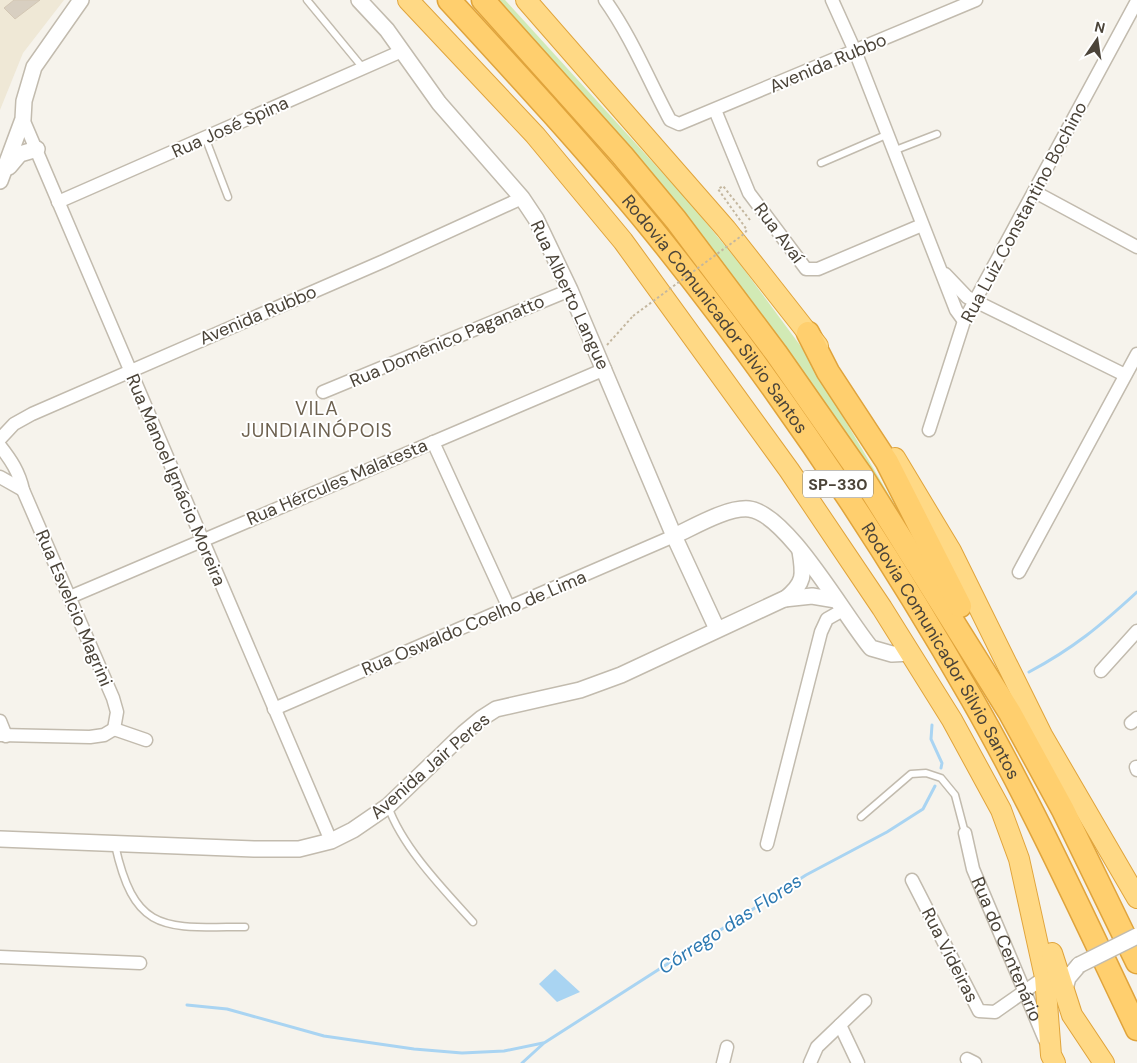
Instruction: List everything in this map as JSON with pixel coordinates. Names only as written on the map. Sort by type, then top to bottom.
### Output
[{"type":"highway","points":[[408,0],[535,135],[623,241],[789,470],[911,653],[971,752],[1001,810],[1019,860],[1051,974],[1054,1059]]},
{"type":"highway","name":"Rodovia Comunicador Silvio Santos","points":[[449,0],[599,166],[653,231],[750,357],[842,489],[911,597],[973,700],[1039,825],[1137,1029]]},
{"type":"highway","name":"Rodovia Comunicador Silvio Santos","points":[[483,0],[622,155],[676,220],[776,353],[867,484],[1010,713],[1063,810],[1137,962]]},
{"type":"highway","points":[[526,0],[726,229],[808,333],[891,450],[951,551],[988,623],[1019,691],[1137,898]]},
{"type":"highway","points":[[808,333],[828,372],[887,462],[975,636],[1010,713]]},
{"type":"highway","points":[[1051,974],[1064,992],[1072,1015],[1104,1063]]},
{"type":"street","points":[[0,181],[23,119],[24,101],[34,68],[81,0]]},
{"type":"street","name":"Rua Alberto Langue","points":[[359,0],[387,30],[439,103],[522,198],[536,219],[570,290],[674,536],[717,629]]},
{"type":"street","name":"Avenida Rubbo","points":[[605,0],[622,23],[670,120],[679,124],[976,0]]},
{"type":"street","points":[[832,0],[855,52],[937,265],[956,310],[964,321]]},
{"type":"street","name":"Rua Luiz Constantino Bochino","points":[[929,430],[964,321],[1137,1]]},
{"type":"street","name":"Rua José Spina","points":[[58,202],[402,51]]},
{"type":"street","name":"Rua Avaí","points":[[715,110],[749,193],[806,269],[818,269],[922,225]]},
{"type":"street","name":"Rua Manoel Ignácio Moreira","points":[[23,119],[128,370],[330,841]]},
{"type":"street","points":[[0,181],[15,157],[37,149]]},
{"type":"street","points":[[1035,192],[1137,247]]},
{"type":"street","points":[[66,219],[72,196]]},
{"type":"street","name":"Avenida Rubbo","points":[[0,439],[5,432],[20,420],[128,370],[384,260],[522,198]]},
{"type":"street","points":[[937,265],[967,297],[1125,375]]},
{"type":"street","name":"Rua Domênico Paganatto","points":[[323,392],[570,290]]},
{"type":"street","points":[[1019,572],[1137,354]]},
{"type":"street","name":"Rua Hércules Malatesta","points":[[70,597],[604,369]]},
{"type":"street","points":[[433,442],[510,608]]},
{"type":"street","name":"Rua Esvelcio Magrini","points":[[0,446],[13,463],[113,698],[117,712],[114,729]]},
{"type":"street","points":[[0,477],[23,490]]},
{"type":"street","points":[[674,536],[732,511],[748,509],[760,512],[773,522],[800,550],[871,648],[892,654],[911,653]]},
{"type":"street","name":"Rua Oswaldo Coelho de Lima","points":[[274,709],[674,536]]},
{"type":"street","name":"Avenida Jair Peres","points":[[0,839],[281,849],[299,849],[330,841],[353,830],[388,806],[464,734],[482,718],[496,709],[580,690],[613,678],[784,600],[797,590],[801,582],[803,568],[800,550]]},
{"type":"street","name":"Avenida Jair Peres","points":[[784,600],[812,596],[839,605]]},
{"type":"street","points":[[767,844],[821,632],[827,619],[839,605]]},
{"type":"street","points":[[1101,671],[1137,631]]},
{"type":"street","points":[[0,721],[3,735],[90,737],[104,736],[114,729],[146,740]]},
{"type":"street","name":"Rua do Centenário","points":[[965,833],[973,869],[1024,993],[1054,1059]]},
{"type":"street","name":"Rua Videiras","points":[[912,880],[979,1011],[995,1012],[1024,993]]},
{"type":"street","points":[[1024,993],[1051,974],[1079,965],[1137,936]]},
{"type":"street","points":[[0,957],[140,963]]},
{"type":"street","points":[[1064,992],[1068,978],[1079,965]]},
{"type":"street","points":[[810,1063],[817,1047],[865,1001]]},
{"type":"street","points":[[840,1025],[858,1063]]},
{"type":"street","points":[[723,1063],[727,1047]]},
{"type":"lane","points":[[307,0],[363,68]]},
{"type":"lane","points":[[893,151],[938,134]]},
{"type":"lane","points":[[821,164],[886,135]]},
{"type":"lane","points":[[205,137],[228,197]]},
{"type":"lane","points":[[861,817],[911,774],[926,772],[941,778],[956,795],[965,833]]},
{"type":"lane","points":[[388,806],[392,818],[415,853],[473,922]]},
{"type":"lane","points":[[115,844],[126,882],[141,910],[158,922],[184,927],[245,928]]},
{"type":"path","points":[[598,355],[633,316],[747,230],[718,188],[723,186],[750,220]]},
{"type":"shaded area","points":[[0,0],[64,0],[23,53],[0,110]]},
{"type":"green space","points":[[490,0],[505,0],[689,202],[740,264],[805,352],[899,512],[889,506]]},
{"type":"water","points":[[555,969],[580,992],[557,1002],[539,984]]},
{"type":"building","points":[[14,0],[40,0],[15,19],[4,8]]},
{"type":"waterway","name":"Córrego das Flores","points":[[1029,672],[1086,636],[1137,592]]},
{"type":"waterway","name":"Córrego das Flores","points":[[932,725],[931,739],[942,763],[941,768]]},
{"type":"waterway","name":"Córrego das Flores","points":[[522,1063],[544,1043],[806,875],[887,832],[923,809],[935,786]]},
{"type":"waterway","points":[[187,1005],[227,1009],[324,1036],[414,1049],[462,1053],[504,1051],[543,1043]]},
{"type":"district","name":"VILA JUNDIAINÓPOIS","points":[[317,419]]}]
